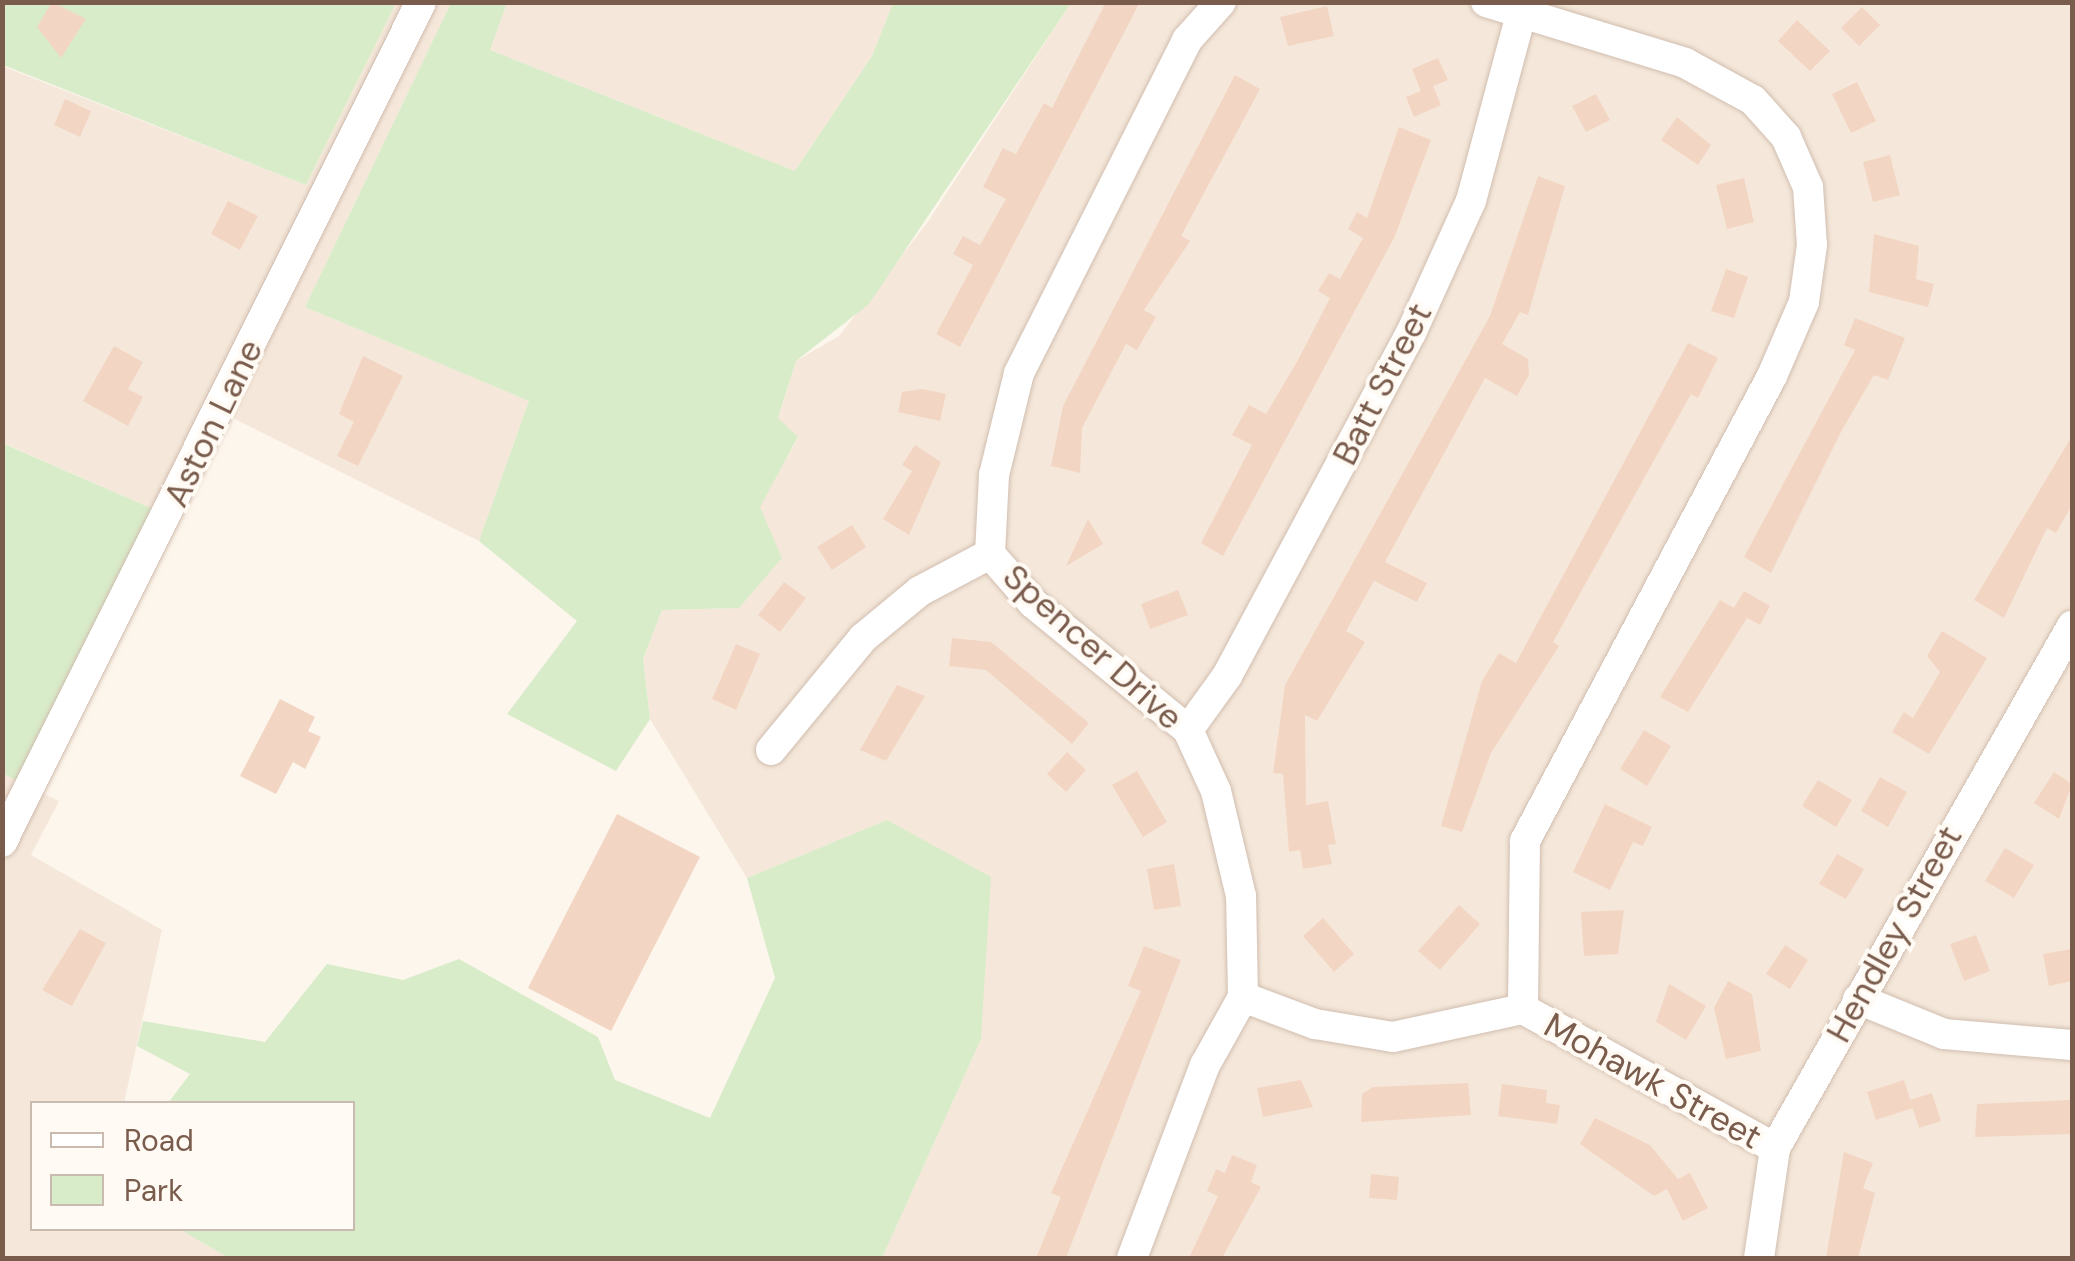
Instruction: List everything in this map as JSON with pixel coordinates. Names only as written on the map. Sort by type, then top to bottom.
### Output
[{"type":"street","name":"Aston Lane","points":[[2,842],[421,2]]},
{"type":"street","name":"Spencer Drive","points":[[1132,1258],[1205,1065],[1242,997],[1240,896],[1216,791],[1188,730],[1033,603],[990,554],[994,474],[1019,373],[1187,40],[1221,2]]},
{"type":"street","points":[[1486,2],[1685,63],[1753,100],[1786,137],[1808,187],[1812,244],[1804,302],[1772,376],[1524,840],[1524,1009]]},
{"type":"street","name":"Batt Street","points":[[1188,730],[1227,676],[1411,332],[1471,201],[1521,14]]},
{"type":"street","points":[[771,750],[863,638],[920,591],[990,554]]},
{"type":"street","name":"Hendley Street","points":[[1758,1258],[1775,1148],[2072,626]]},
{"type":"street","name":"Mohawk Street","points":[[1242,997],[1316,1024],[1393,1037],[1524,1009],[1775,1148]]},
{"type":"street","points":[[1858,999],[1944,1034],[2072,1044]]},
{"type":"shaded area","points":[[396,3],[451,3],[305,307],[529,401],[479,541],[209,406],[153,509],[3,443],[2,66],[306,185]]},
{"type":"shaded area","points":[[507,3],[893,3],[872,56],[795,171],[490,50]]},
{"type":"shaded area","points":[[1071,3],[2072,3],[2072,1258],[882,1258],[981,1039],[887,820],[747,878],[650,719],[643,659],[662,610],[739,608],[759,507],[798,438],[778,419],[796,361],[839,336],[927,223]]},
{"type":"shaded area","points":[[2,774],[59,801],[31,855],[162,930],[124,1101],[30,1101],[30,1231],[182,1231],[229,1258],[3,1258]]},
{"type":"green space","points":[[2,3],[396,3],[306,185],[3,65]]},
{"type":"green space","points":[[451,3],[507,3],[490,50],[795,171],[872,56],[893,3],[1071,3],[869,304],[796,361],[778,418],[798,437],[760,507],[782,558],[739,608],[662,610],[643,659],[650,719],[616,771],[507,714],[577,621],[479,541],[529,401],[305,307]]},
{"type":"green space","points":[[2,443],[153,509],[24,784],[3,774]]},
{"type":"green space","points":[[887,820],[991,877],[981,1039],[882,1258],[229,1258],[182,1231],[355,1231],[355,1101],[170,1101],[190,1074],[137,1046],[143,1021],[265,1042],[327,964],[403,980],[459,959],[598,1037],[615,1080],[710,1118],[775,978],[747,878]]},
{"type":"building","points":[[52,2],[86,19],[61,58],[37,27]]},
{"type":"building","points":[[1106,2],[1140,2],[960,347],[936,334],[973,265],[953,254],[963,236],[980,245],[1006,199],[983,187],[1003,148],[1016,154],[1044,103],[1052,108]]},
{"type":"building","points":[[1327,6],[1334,36],[1288,46],[1280,17]]},
{"type":"building","points":[[1862,7],[1880,25],[1859,46],[1841,28]]},
{"type":"building","points":[[1797,20],[1830,51],[1810,71],[1778,41]]},
{"type":"building","points":[[1438,58],[1448,80],[1433,86],[1441,105],[1414,117],[1406,97],[1421,91],[1412,69]]},
{"type":"building","points":[[1235,75],[1260,89],[1181,236],[1190,241],[1144,310],[1156,317],[1137,350],[1126,344],[1082,428],[1080,473],[1051,466],[1063,406]]},
{"type":"building","points":[[1857,82],[1876,121],[1851,133],[1832,94]]},
{"type":"building","points":[[1596,94],[1610,120],[1586,132],[1572,106]]},
{"type":"building","points":[[65,99],[91,111],[80,137],[54,125]]},
{"type":"building","points":[[1677,117],[1711,145],[1698,165],[1661,140]]},
{"type":"building","points":[[1399,127],[1431,140],[1394,238],[1223,556],[1201,543],[1252,445],[1232,435],[1249,405],[1266,414],[1298,360],[1330,298],[1318,291],[1329,273],[1340,279],[1363,238],[1348,229],[1357,212],[1367,218]]},
{"type":"building","points":[[1890,155],[1900,195],[1873,202],[1863,162]]},
{"type":"building","points":[[1538,176],[1565,186],[1528,315],[1520,312],[1502,344],[1528,359],[1529,375],[1517,396],[1485,378],[1385,562],[1427,583],[1417,602],[1374,581],[1346,631],[1365,642],[1317,721],[1305,715],[1306,805],[1328,801],[1336,844],[1328,845],[1332,864],[1303,869],[1300,850],[1289,852],[1283,774],[1273,773],[1285,685],[1490,316]]},
{"type":"building","points":[[1744,178],[1754,222],[1727,229],[1716,185]]},
{"type":"building","points":[[228,201],[258,216],[240,250],[211,234]]},
{"type":"building","points":[[1874,234],[1919,246],[1916,279],[1934,284],[1928,307],[1869,292]]},
{"type":"building","points":[[1726,269],[1748,277],[1734,318],[1711,311]]},
{"type":"building","points":[[1855,318],[1905,338],[1888,380],[1874,375],[1842,430],[1771,573],[1744,557],[1855,350],[1844,345]]},
{"type":"building","points":[[1688,343],[1718,358],[1698,398],[1691,394],[1553,642],[1559,646],[1491,753],[1462,832],[1441,826],[1482,681],[1499,653],[1516,663]]},
{"type":"building","points":[[114,346],[143,362],[128,389],[143,397],[128,426],[83,401]]},
{"type":"building","points":[[363,356],[403,376],[358,466],[337,456],[354,422],[339,414]]},
{"type":"building","points":[[922,389],[946,394],[940,421],[898,412],[902,392]]},
{"type":"building","points":[[2072,436],[2072,505],[2056,533],[2047,528],[2004,618],[1974,600]]},
{"type":"building","points":[[915,445],[941,462],[909,535],[883,519],[912,471],[902,465]]},
{"type":"building","points":[[1088,519],[1103,544],[1066,566]]},
{"type":"building","points":[[852,525],[866,547],[832,570],[817,547]]},
{"type":"building","points":[[784,582],[806,598],[780,632],[758,615]]},
{"type":"building","points":[[1178,590],[1188,615],[1150,629],[1141,604]]},
{"type":"building","points":[[1744,591],[1770,606],[1760,625],[1747,618],[1688,712],[1660,697],[1720,600],[1734,608]]},
{"type":"building","points":[[1942,631],[1987,658],[1929,754],[1892,732],[1904,712],[1913,718],[1940,672],[1927,656]]},
{"type":"building","points":[[952,638],[991,642],[1089,723],[1072,744],[986,670],[949,666]]},
{"type":"building","points":[[736,644],[760,654],[736,710],[712,699]]},
{"type":"building","points":[[897,685],[925,696],[886,761],[860,750]]},
{"type":"building","points":[[280,699],[315,717],[308,731],[321,737],[305,769],[293,762],[276,794],[240,776]]},
{"type":"building","points":[[1644,730],[1671,746],[1647,786],[1620,769]]},
{"type":"building","points":[[1067,752],[1086,770],[1066,792],[1047,774]]},
{"type":"building","points":[[1137,771],[1167,822],[1143,837],[1112,785]]},
{"type":"building","points":[[2054,772],[2072,784],[2059,819],[2034,803]]},
{"type":"building","points":[[1880,777],[1907,792],[1888,827],[1861,811]]},
{"type":"building","points":[[1818,780],[1852,800],[1836,827],[1802,806]]},
{"type":"building","points":[[1605,804],[1652,827],[1643,846],[1633,842],[1610,890],[1573,872]]},
{"type":"building","points":[[617,814],[700,857],[611,1031],[528,988]]},
{"type":"building","points":[[2005,848],[2034,865],[2014,898],[1985,881]]},
{"type":"building","points":[[1837,854],[1864,869],[1846,899],[1819,884]]},
{"type":"building","points":[[1174,864],[1181,906],[1154,910],[1147,869]]},
{"type":"building","points":[[1459,905],[1480,924],[1440,970],[1418,951]]},
{"type":"building","points":[[1624,910],[1618,954],[1584,956],[1581,912]]},
{"type":"building","points":[[1323,918],[1354,954],[1334,972],[1303,936]]},
{"type":"building","points":[[80,929],[106,943],[72,1006],[42,990]]},
{"type":"building","points":[[1976,935],[1990,971],[1964,981],[1950,944]]},
{"type":"building","points":[[1785,945],[1808,960],[1790,989],[1766,974]]},
{"type":"building","points":[[1144,946],[1181,960],[1066,1258],[1036,1258],[1061,1197],[1051,1193],[1141,991],[1128,986]]},
{"type":"building","points":[[2072,949],[2072,981],[2049,986],[2043,954]]},
{"type":"building","points":[[1728,981],[1752,994],[1761,1051],[1726,1059],[1714,1008]]},
{"type":"building","points":[[1669,984],[1706,1006],[1686,1040],[1656,1022]]},
{"type":"building","points":[[1301,1080],[1313,1107],[1263,1117],[1257,1088]]},
{"type":"building","points":[[1904,1080],[1913,1108],[1876,1120],[1867,1092]]},
{"type":"building","points":[[1468,1083],[1471,1115],[1361,1122],[1362,1094],[1373,1087]]},
{"type":"building","points":[[1502,1084],[1547,1090],[1546,1103],[1560,1105],[1557,1124],[1498,1116]]},
{"type":"building","points":[[1932,1093],[1941,1121],[1919,1128],[1910,1100]]},
{"type":"building","points":[[2072,1100],[2072,1134],[1975,1137],[1977,1104]]},
{"type":"building","points":[[1595,1118],[1650,1145],[1678,1179],[1690,1173],[1708,1208],[1683,1221],[1667,1189],[1654,1196],[1580,1144]]},
{"type":"building","points":[[1844,1152],[1873,1163],[1863,1188],[1875,1193],[1858,1258],[1826,1258]]},
{"type":"building","points":[[1232,1155],[1257,1165],[1251,1182],[1261,1187],[1222,1258],[1189,1258],[1218,1196],[1207,1191],[1216,1169],[1225,1173]]},
{"type":"building","points":[[1371,1174],[1399,1177],[1397,1200],[1369,1198]]}]
